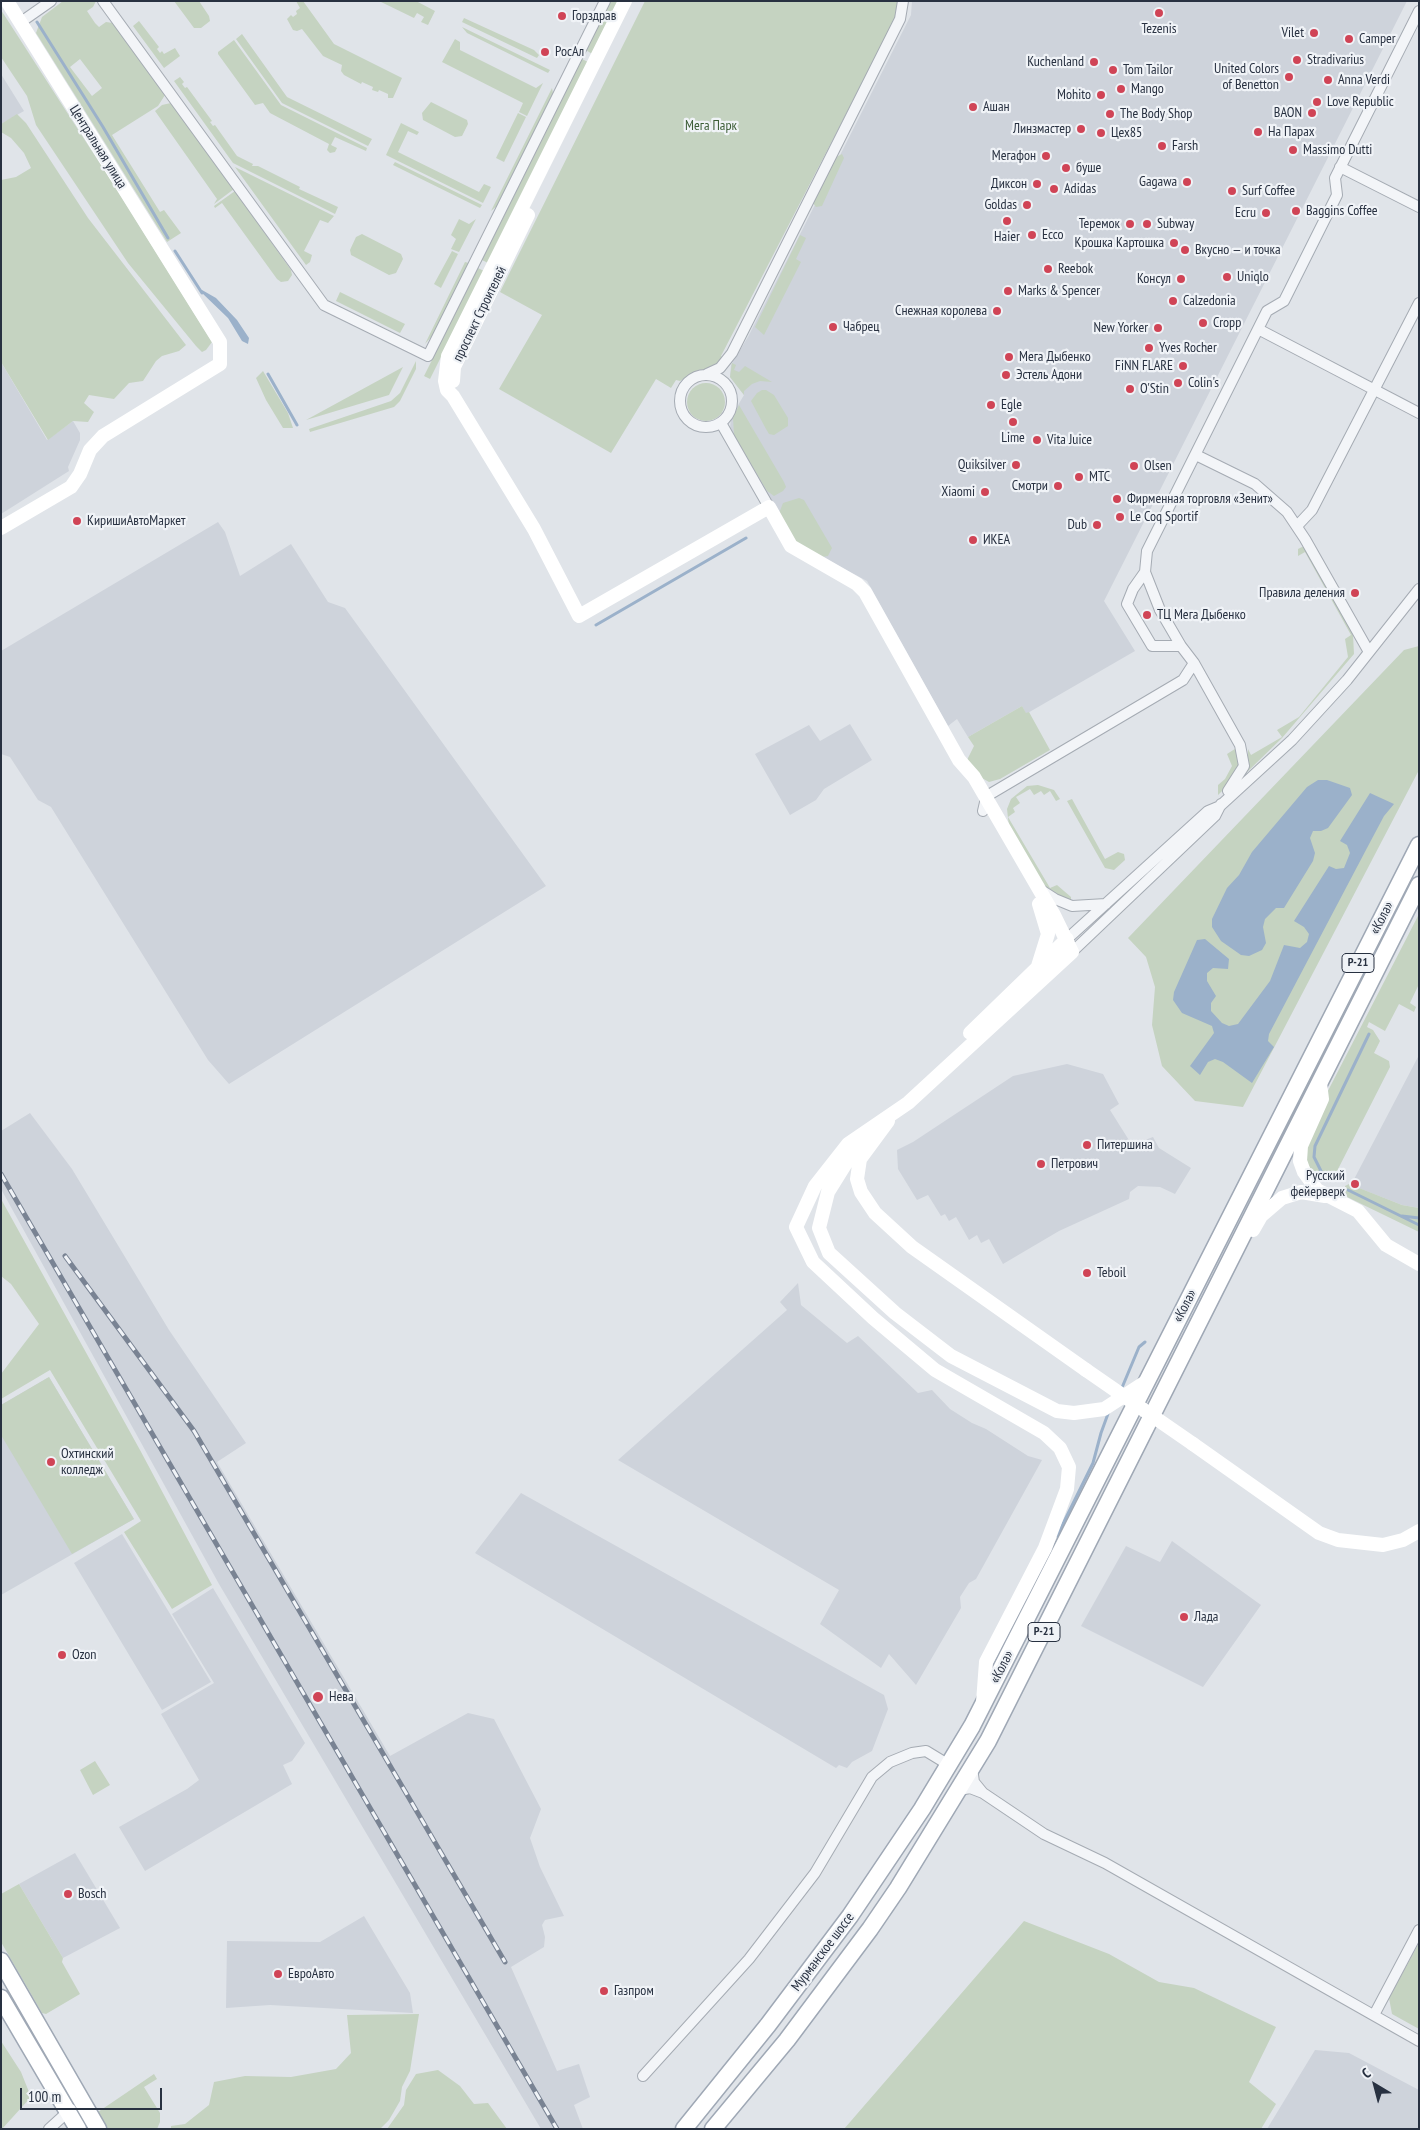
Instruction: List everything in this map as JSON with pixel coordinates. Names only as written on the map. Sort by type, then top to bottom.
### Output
[{"type":"main road","name":"«Кола»","points":[[949,1765],[982,1706],[1419,845]]},
{"type":"main road","name":"«Кола»","points":[[965,1780],[1041,1637],[1419,885]]},
{"type":"main road","name":"Мурманское шоссе","points":[[684,2129],[768,2025],[850,1916],[949,1765]]},
{"type":"main road","name":"Мурманское шоссе","points":[[713,2129],[786,2040],[870,1929],[965,1780]]},
{"type":"main road","points":[[1,1961],[98,2129]]},
{"type":"main road","points":[[1,1998],[78,2129]]},
{"type":"street","name":"Центральная улица","points":[[1,528],[71,487],[80,474],[90,450],[103,436],[220,364],[220,342],[7,1]]},
{"type":"street","points":[[21,22],[51,1]]},
{"type":"street","points":[[103,1],[324,305],[428,356],[605,1]]},
{"type":"street","name":"проспект Строителей","points":[[453,396],[446,390],[444,381],[448,356],[625,1]]},
{"type":"street","name":"проспект Строителей","points":[[453,396],[454,367],[634,1]]},
{"type":"street","points":[[707,374],[720,378],[727,385],[731,394],[732,405],[728,415],[721,422],[710,427],[698,426],[688,421],[681,411],[679,400],[682,389],[692,378],[720,368],[728,360],[896,27],[903,1]]},
{"type":"street","points":[[1147,1381],[1104,1409],[1074,1413],[1057,1411],[951,1356],[895,1313],[829,1253],[818,1228],[828,1192],[851,1155],[1067,948],[1215,816],[1240,775],[1244,766],[1244,757],[1240,745],[1194,663],[1181,646],[1160,610],[1145,572],[1147,551],[1267,311],[1284,301],[1336,195],[1335,178],[1419,11]]},
{"type":"street","points":[[1340,168],[1419,207]]},
{"type":"street","points":[[1297,526],[1312,510],[1419,304]]},
{"type":"street","points":[[1258,329],[1419,413]]},
{"type":"street","points":[[727,385],[728,360]]},
{"type":"street","points":[[453,396],[534,529],[579,616],[769,507]]},
{"type":"street","points":[[721,422],[791,546],[800,553],[849,577],[865,592],[959,760],[975,779],[985,804],[1039,904],[1067,948]]},
{"type":"street","points":[[1196,455],[1266,492],[1297,526],[1369,652]]},
{"type":"street","points":[[1145,572],[1133,589],[1126,604],[1152,646],[1181,646]]},
{"type":"street","points":[[1419,589],[1369,652],[1292,740],[1220,806],[1208,811],[1106,904],[1067,948],[1036,970],[902,1098],[895,1112],[860,1158],[857,1179],[861,1192],[875,1213],[912,1247],[1319,1533],[1338,1540],[1383,1545],[1403,1540],[1419,1531]]},
{"type":"street","points":[[985,804],[1001,787],[1183,680],[1194,663]]},
{"type":"street","points":[[959,760],[966,783],[985,804],[1039,888],[1067,948]]},
{"type":"street","points":[[975,779],[988,786],[1001,787]]},
{"type":"street","points":[[1039,888],[1055,899],[1072,906],[1106,904]]},
{"type":"street","points":[[1036,970],[1041,961],[1048,934],[1039,904]]},
{"type":"street","points":[[1320,1083],[1322,1099],[1303,1139],[1300,1161],[1310,1181],[1318,1190],[1358,1211],[1386,1245],[1419,1264]]},
{"type":"street","points":[[895,1112],[848,1144],[814,1186],[796,1227],[813,1262],[873,1318],[935,1370],[1044,1433],[1060,1448],[1069,1466],[1067,1489],[1045,1548],[986,1662],[982,1706]]},
{"type":"street","points":[[1221,1280],[1231,1272],[1261,1216],[1275,1203],[1291,1194],[1301,1192],[1333,1199]]},
{"type":"street","points":[[643,2076],[749,1959],[809,1881],[872,1777],[890,1762],[919,1752],[926,1751],[949,1765]]},
{"type":"street","points":[[965,1780],[974,1782],[983,1793]]},
{"type":"street","points":[[965,1780],[970,1788],[983,1793],[1044,1834],[1104,1863],[1419,2041]]},
{"type":"street","points":[[1374,2015],[1419,1930]]},
{"type":"street","points":[[49,2129],[68,2111],[83,2102]]},
{"type":"shaded area","name":"Мега Дыбенко","points":[[912,1],[1407,1],[1104,601],[1135,651],[1026,714],[1022,706],[968,737],[957,719],[948,726],[867,581],[822,557],[792,538],[730,429],[731,417],[744,395],[730,377],[731,365],[748,337],[911,15]]},
{"type":"shaded area","points":[[1,74],[24,111],[1,124]]},
{"type":"shaded area","points":[[1,362],[47,440],[73,421],[80,433],[80,440],[68,467],[69,471],[1,514]]},
{"type":"shaded area","points":[[218,522],[225,532],[240,576],[291,544],[328,602],[345,608],[546,886],[229,1084],[208,1060],[51,807],[38,800],[10,757],[1,754],[1,651]]},
{"type":"shaded area","points":[[850,724],[872,760],[824,789],[816,800],[790,815],[755,754],[809,725],[820,741]]},
{"type":"shaded area","points":[[1419,1055],[1419,1208],[1402,1205],[1351,1185]]},
{"type":"shaded area","name":"Петрович","points":[[1067,1064],[1103,1074],[1119,1104],[1110,1110],[1132,1145],[1153,1137],[1159,1148],[1191,1168],[1175,1194],[1160,1187],[1138,1186],[1130,1192],[1129,1199],[1059,1231],[1003,1264],[989,1239],[981,1243],[977,1235],[969,1240],[956,1217],[949,1221],[945,1214],[941,1216],[928,1195],[917,1200],[898,1169],[897,1150],[913,1142],[1013,1076]]},
{"type":"shaded area","points":[[30,1113],[72,1169],[169,1330],[246,1443],[217,1462],[390,1756],[468,1713],[494,1719],[541,1809],[530,1838],[540,1867],[564,1916],[545,1920],[542,1925],[545,1937],[544,1947],[511,1967],[557,2071],[579,2064],[590,2097],[574,2105],[583,2129],[541,2129],[219,1584],[1,1189],[1,1131]]},
{"type":"shaded area","points":[[798,1283],[801,1305],[847,1343],[858,1336],[918,1393],[932,1390],[950,1409],[972,1423],[986,1429],[1028,1456],[1042,1460],[976,1579],[969,1583],[960,1597],[961,1608],[916,1685],[889,1654],[881,1668],[820,1624],[839,1590],[618,1460],[787,1310],[780,1302]]},
{"type":"shaded area","name":"Охтинский колледж","points":[[49,1377],[134,1519],[1,1595],[1,1405]]},
{"type":"shaded area","points":[[521,1493],[884,1695],[888,1709],[872,1751],[852,1762],[847,1768],[839,1765],[836,1768],[475,1553]]},
{"type":"shaded area","points":[[122,1534],[211,1682],[162,1710],[74,1563]]},
{"type":"shaded area","points":[[1172,1541],[1261,1605],[1203,1687],[1081,1626],[1126,1546],[1160,1562]]},
{"type":"shaded area","points":[[213,1588],[305,1743],[292,1761],[283,1765],[292,1784],[145,1871],[119,1827],[187,1789],[199,1780],[161,1714],[214,1683],[172,1614]]},
{"type":"shaded area","points":[[75,1853],[120,1928],[63,1958],[19,1884]]},
{"type":"shaded area","points":[[364,1916],[410,1993],[413,2013],[270,2005],[226,2008],[227,1941],[320,1942]]},
{"type":"shaded area","points":[[1315,2050],[1349,2053],[1419,2090],[1419,2129],[1267,2129]]},
{"type":"green space","points":[[63,1],[96,1],[93,7],[87,11],[95,23],[99,27],[106,22],[113,23],[165,95],[158,106],[112,135],[160,212],[164,210],[181,233],[167,242],[36,33],[42,17]],"holes":[[[80,59],[102,88],[92,96],[70,67]]]},
{"type":"green space","points":[[174,1],[199,1],[209,16],[210,21],[201,28],[194,28]]},
{"type":"green space","points":[[296,1],[303,1],[334,44],[402,78],[393,98],[388,98],[388,94],[379,90],[378,92],[372,90],[373,87],[362,82],[361,84],[344,75],[341,71],[342,65],[323,56],[302,29],[293,30],[287,19],[291,15],[293,17],[297,14],[296,11],[300,8]]},
{"type":"green space","points":[[379,1],[416,1],[435,11],[428,25],[421,22],[424,17],[417,13],[414,18]]},
{"type":"green space","points":[[610,1],[618,1],[592,54],[586,50]]},
{"type":"green space","name":"Мега Парк","points":[[645,1],[898,1],[896,15],[879,50],[721,356],[723,358],[712,369],[698,370],[680,381],[676,380],[671,388],[656,379],[611,453],[499,389],[542,315],[500,292]]},
{"type":"green space","points":[[1,10],[212,342],[206,350],[202,352],[196,346],[128,263],[36,125],[27,96],[1,57]]},
{"type":"green space","points":[[464,18],[534,50],[539,55],[537,58],[462,22]]},
{"type":"green space","points":[[139,21],[159,47],[157,49],[160,53],[162,51],[164,54],[175,48],[180,56],[164,68],[133,26]]},
{"type":"green space","points":[[462,27],[550,70],[548,73],[467,33]]},
{"type":"green space","points":[[242,34],[287,97],[372,139],[368,146],[282,103],[236,39]]},
{"type":"green space","points":[[455,39],[460,42],[460,50],[536,88],[543,83],[527,116],[519,112],[523,103],[442,62]]},
{"type":"green space","points":[[234,40],[281,105],[367,148],[366,151],[335,137],[331,145],[337,148],[335,152],[330,153],[327,150],[329,144],[270,113],[263,103],[255,105],[218,54],[218,52]]},
{"type":"green space","points":[[582,59],[588,62],[488,263],[482,260]]},
{"type":"green space","points":[[180,77],[184,82],[182,84],[185,88],[187,87],[212,121],[210,122],[213,126],[215,125],[237,156],[253,164],[252,166],[258,166],[300,187],[299,189],[338,207],[335,214],[233,163],[174,81]]},
{"type":"green space","points":[[552,88],[553,93],[498,205],[491,211]]},
{"type":"green space","points":[[431,102],[467,120],[468,124],[462,136],[455,137],[423,120],[422,113]]},
{"type":"green space","points":[[171,103],[234,189],[214,204],[217,199],[155,111],[162,105]]},
{"type":"green space","points":[[518,113],[526,117],[504,162],[496,158]]},
{"type":"green space","points":[[17,114],[26,123],[88,218],[186,345],[179,351],[162,356],[156,361],[143,381],[129,383],[114,399],[89,395],[84,403],[94,412],[88,422],[73,421],[48,440],[1,362],[1,180],[16,177],[31,168],[24,153],[11,138],[1,132],[1,124]]},
{"type":"green space","points":[[401,123],[419,132],[417,135],[408,131],[398,152],[479,192],[484,184],[491,187],[483,203],[386,155]]},
{"type":"green space","points":[[842,154],[844,158],[822,206],[816,207],[813,203],[836,157]]},
{"type":"green space","points":[[395,162],[482,205],[480,208],[393,165]]},
{"type":"green space","points":[[235,167],[334,216],[328,223],[320,220],[304,251],[312,255],[310,262],[306,265]]},
{"type":"green space","points":[[235,191],[291,270],[292,275],[288,281],[281,282],[277,279],[222,203],[215,208],[214,206]]},
{"type":"green space","points":[[459,219],[469,224],[476,219],[459,252],[451,249],[456,239],[451,235]]},
{"type":"green space","points":[[362,234],[401,254],[403,259],[396,273],[389,275],[351,255],[350,250],[356,237]]},
{"type":"green space","points":[[800,235],[806,238],[796,259],[801,262],[764,335],[755,327]]},
{"type":"green space","points":[[452,251],[458,254],[441,288],[434,284]]},
{"type":"green space","points":[[465,262],[469,263],[433,335],[425,344]]},
{"type":"green space","points":[[478,268],[484,271],[430,379],[424,376]]},
{"type":"green space","points":[[340,292],[405,324],[400,333],[336,301]]},
{"type":"green space","points":[[416,361],[416,369],[400,401],[394,407],[310,432],[309,429],[391,401],[400,393]]},
{"type":"green space","points":[[732,363],[736,365],[734,370],[739,372],[745,366],[772,382],[760,381],[752,384],[744,391],[744,395],[730,377]]},
{"type":"green space","points":[[403,367],[389,395],[306,420]]},
{"type":"green space","points":[[263,371],[288,413],[293,428],[283,428],[266,400],[256,378]]},
{"type":"green space","points":[[706,383],[719,389],[725,402],[719,415],[706,421],[693,415],[687,402],[693,389]]},
{"type":"green space","points":[[762,390],[766,390],[774,395],[788,418],[788,426],[774,435],[769,434],[751,401]]},
{"type":"green space","points":[[739,405],[786,487],[774,496],[767,491],[734,435],[733,418]]},
{"type":"green space","points":[[799,498],[804,500],[832,548],[828,556],[822,557],[800,545],[792,538],[778,516],[783,503]]},
{"type":"green space","points":[[1305,547],[1353,635],[1354,654],[1282,738],[1243,776],[1248,761],[1248,749],[1251,755],[1282,737],[1277,730],[1299,717],[1348,657],[1345,639],[1351,635],[1305,552],[1298,556],[1298,549]]},
{"type":"green space","points":[[1419,646],[1419,770],[1243,1107],[1195,1101],[1162,1066],[1152,1025],[1155,987],[1146,957],[1128,938],[1404,650]]},
{"type":"green space","points":[[1022,706],[1026,713],[1029,712],[1050,750],[1000,779],[989,782],[980,777],[967,760],[974,746],[968,737]]},
{"type":"green space","points":[[1238,747],[1240,766],[1232,781],[1218,795],[1218,785],[1225,779],[1232,766],[1227,754]]},
{"type":"green space","points":[[1038,785],[1054,790],[1060,799],[1056,801],[1050,791],[1044,795],[1041,791],[1034,795],[1030,789],[1016,797],[1020,803],[1013,808],[1015,812],[1008,817],[1050,888],[1057,885],[1071,897],[1071,902],[1049,891],[1043,884],[1009,827],[1007,809],[1011,799],[1027,786]]},
{"type":"green space","points":[[1072,799],[1105,859],[1118,852],[1124,854],[1125,860],[1114,870],[1105,868],[1067,801]]},
{"type":"green space","points":[[1419,914],[1419,984],[1410,1003],[1416,1007],[1414,1012],[1399,1004],[1385,1031],[1369,1022],[1367,1027],[1373,1030],[1380,1041],[1374,1053],[1389,1061],[1390,1067],[1335,1175],[1328,1180],[1323,1180],[1318,1178],[1308,1165],[1305,1153],[1315,1116]]},
{"type":"green space","points":[[1349,1184],[1402,1205],[1419,1208],[1419,1232],[1345,1196],[1345,1186]]},
{"type":"green space","points":[[1,1199],[140,1450],[212,1585],[172,1609],[124,1532],[141,1521],[50,1370],[1,1399],[1,1374],[39,1324],[11,1284],[1,1276]]},
{"type":"green space","name":"Охтинский колледж","points":[[49,1377],[134,1519],[72,1554],[1,1435],[1,1405]]},
{"type":"green space","points":[[95,1761],[110,1785],[93,1795],[80,1770]]},
{"type":"green space","points":[[19,1884],[63,1958],[62,1962],[80,1994],[46,2014],[42,2013],[1,1942],[1,1894]]},
{"type":"green space","points":[[1024,1921],[1109,1954],[1159,1982],[1194,1988],[1276,2027],[1249,2082],[1276,2104],[1261,2129],[844,2129]]},
{"type":"green space","points":[[1419,1943],[1419,2029],[1392,2014],[1389,1998]]},
{"type":"green space","points":[[419,2014],[410,2071],[402,2087],[400,2101],[389,2120],[380,2129],[171,2129],[171,2126],[185,2124],[209,2105],[214,2082],[245,2076],[291,2077],[336,2069],[351,2053],[347,2015]]},
{"type":"green space","points":[[1,2041],[21,2072],[31,2097],[2,2129]]},
{"type":"green space","points":[[438,2070],[460,2086],[474,2104],[488,2103],[507,2129],[387,2129],[404,2105],[406,2090],[416,2074]]},
{"type":"green space","points":[[154,2074],[157,2079],[144,2087],[160,2113],[160,2122],[157,2129],[108,2129],[98,2112]]},
{"type":"water","points":[[202,290],[216,298],[237,320],[249,338],[248,344],[242,341],[228,318],[201,292]]},
{"type":"water","points":[[1318,780],[1327,780],[1350,788],[1352,795],[1328,828],[1321,831],[1313,831],[1310,838],[1315,853],[1313,861],[1284,908],[1276,908],[1265,919],[1263,927],[1266,943],[1262,950],[1249,956],[1241,955],[1221,941],[1212,927],[1212,919],[1227,888],[1239,875],[1252,852],[1307,787]]},
{"type":"water","points":[[1370,793],[1394,804],[1384,816],[1269,1034],[1268,1041],[1274,1047],[1252,1083],[1223,1062],[1215,1059],[1208,1062],[1200,1075],[1190,1066],[1214,1033],[1212,1026],[1182,1013],[1173,1000],[1174,992],[1197,940],[1205,939],[1229,959],[1228,969],[1213,968],[1207,973],[1207,981],[1216,996],[1211,1003],[1211,1011],[1222,1023],[1229,1026],[1238,1024],[1270,981],[1284,945],[1300,948],[1307,942],[1309,934],[1304,927],[1294,921],[1329,866],[1336,869],[1344,868],[1350,853],[1347,845],[1340,841]]},
{"type":"waterway","points":[[37,22],[103,127],[168,238]]},
{"type":"waterway","points":[[175,251],[202,293]]},
{"type":"waterway","points":[[268,374],[297,425]]},
{"type":"waterway","points":[[596,625],[746,538]]},
{"type":"waterway","points":[[1322,1173],[1314,1157],[1315,1146],[1369,1034]]},
{"type":"waterway","points":[[1348,1190],[1419,1225]]},
{"type":"waterway","points":[[1402,1216],[1419,1218]]},
{"type":"waterway","points":[[1121,1390],[1139,1347],[1145,1342]]},
{"type":"waterway","points":[[1057,1536],[1093,1463],[1109,1411]]},
{"type":"railway","points":[[1,1174],[557,2129]]},
{"type":"railway","points":[[65,1256],[194,1431],[505,1962]]},
{"type":"place","name":"Tezenis","points":[[1159,13]]},
{"type":"place","name":"Горздрав","points":[[562,16]]},
{"type":"place","name":"Vilet","points":[[1314,33]]},
{"type":"place","name":"Camper","points":[[1349,39]]},
{"type":"place","name":"РосАл","points":[[545,52]]},
{"type":"place","name":"Stradivarius","points":[[1297,60]]},
{"type":"place","name":"Kuchenland","points":[[1094,62]]},
{"type":"place","name":"Tom Tailor","points":[[1113,70]]},
{"type":"place","name":"United Colors of Benetton","points":[[1289,77]]},
{"type":"place","name":"Anna Verdi","points":[[1328,80]]},
{"type":"place","name":"Mango","points":[[1121,89]]},
{"type":"place","name":"Mohito","points":[[1101,95]]},
{"type":"place","name":"Love Republic","points":[[1317,102]]},
{"type":"place","name":"Ашан","points":[[973,107]]},
{"type":"place","name":"BAON","points":[[1312,113]]},
{"type":"place","name":"The Body Shop","points":[[1110,114]]},
{"type":"place","name":"Линзмастер","points":[[1081,129]]},
{"type":"place","name":"На Парах","points":[[1258,132]]},
{"type":"place","name":"Цех85","points":[[1101,133]]},
{"type":"place","name":"Farsh","points":[[1162,146]]},
{"type":"place","name":"Massimo Dutti","points":[[1293,150]]},
{"type":"place","name":"Мегафон","points":[[1046,156]]},
{"type":"place","name":"буше","points":[[1066,168]]},
{"type":"place","name":"Gagawa","points":[[1187,182]]},
{"type":"place","name":"Диксон","points":[[1037,184]]},
{"type":"place","name":"Adidas","points":[[1054,189]]},
{"type":"place","name":"Surf Coffee","points":[[1232,191]]},
{"type":"place","name":"Goldas","points":[[1027,205]]},
{"type":"place","name":"Baggins Coffee","points":[[1296,211]]},
{"type":"place","name":"Ecru","points":[[1266,213]]},
{"type":"place","name":"Haier","points":[[1007,221]]},
{"type":"place","name":"Теремок","points":[[1130,224]]},
{"type":"place","name":"Subway","points":[[1147,224]]},
{"type":"place","name":"Ecco","points":[[1032,235]]},
{"type":"place","name":"Крошка Картошка","points":[[1174,243]]},
{"type":"place","name":"Вкусно — и точка","points":[[1185,250]]},
{"type":"place","name":"Reebok","points":[[1048,269]]},
{"type":"place","name":"Uniqlo","points":[[1227,277]]},
{"type":"place","name":"Консул","points":[[1181,279]]},
{"type":"place","name":"Marks & Spencer","points":[[1008,291]]},
{"type":"place","name":"Calzedonia","points":[[1173,301]]},
{"type":"place","name":"Снежная королева","points":[[997,311]]},
{"type":"place","name":"Cropp","points":[[1203,323]]},
{"type":"place","name":"Чабрец","points":[[833,327]]},
{"type":"place","name":"New Yorker","points":[[1158,328]]},
{"type":"place","name":"Yves Rocher","points":[[1149,348]]},
{"type":"place","name":"Мега Дыбенко","points":[[1009,357]]},
{"type":"place","name":"FiNN FLARE","points":[[1183,366]]},
{"type":"place","name":"Эстель Адони","points":[[1006,375]]},
{"type":"place","name":"Colin's","points":[[1178,383]]},
{"type":"place","name":"O'Stin","points":[[1130,389]]},
{"type":"place","name":"Egle","points":[[991,405]]},
{"type":"place","name":"Lime","points":[[1013,422]]},
{"type":"place","name":"Vita Juice","points":[[1037,440]]},
{"type":"place","name":"Quiksilver","points":[[1016,465]]},
{"type":"place","name":"Olsen","points":[[1134,466]]},
{"type":"place","name":"МТС","points":[[1079,477]]},
{"type":"place","name":"Смотри","points":[[1058,486]]},
{"type":"place","name":"Xiaomi","points":[[985,492]]},
{"type":"place","name":"Фирменная торговля «Зенит»","points":[[1117,499]]},
{"type":"place","name":"Le Coq Sportif","points":[[1120,517]]},
{"type":"place","name":"КиришиАвтоМаркет","points":[[77,521]]},
{"type":"place","name":"Dub","points":[[1097,525]]},
{"type":"place","name":"ИКЕА","points":[[973,540]]},
{"type":"place","name":"Правила деления","points":[[1355,593]]},
{"type":"place","name":"ТЦ Мега Дыбенко","points":[[1147,615]]},
{"type":"place","name":"Питершина","points":[[1087,1145]]},
{"type":"place","name":"Петрович","points":[[1041,1164]]},
{"type":"place","name":"Русский фейерверк","points":[[1355,1184]]},
{"type":"place","name":"Teboil","points":[[1087,1273]]},
{"type":"place","name":"Охтинский колледж","points":[[51,1462]]},
{"type":"place","name":"Лада","points":[[1184,1617]]},
{"type":"place","name":"Ozon","points":[[62,1655]]},
{"type":"place","name":"Нева","points":[[318,1697]]},
{"type":"place","name":"Bosch","points":[[68,1894]]},
{"type":"place","name":"ЕвроАвто","points":[[278,1974]]},
{"type":"place","name":"Газпром","points":[[604,1991]]}]
